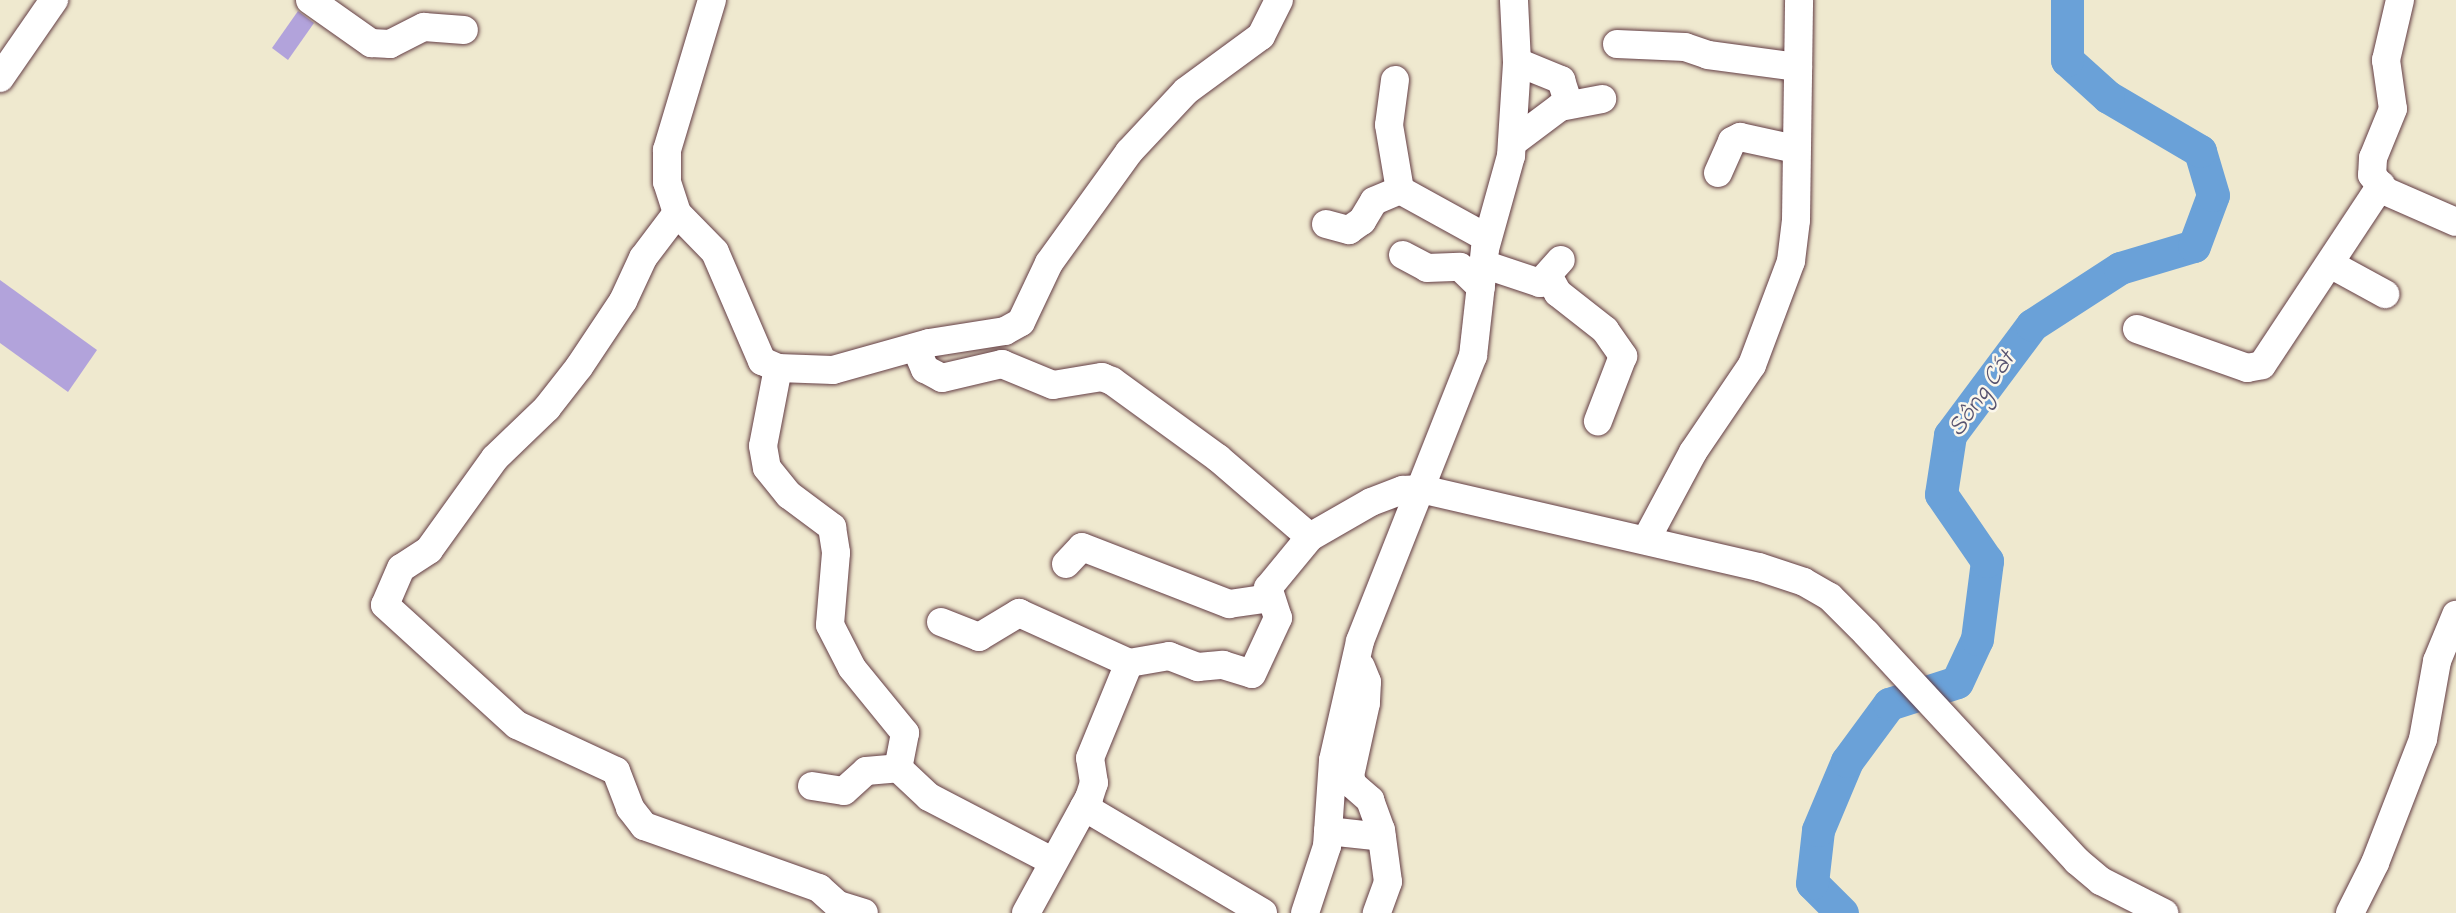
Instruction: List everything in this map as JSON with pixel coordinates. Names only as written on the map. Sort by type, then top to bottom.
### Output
[{"type":"street","points":[[0,78],[54,0]]},
{"type":"street","points":[[310,0],[371,43],[390,44],[424,27],[464,30]]},
{"type":"street","points":[[712,0],[664,162],[677,213],[709,243],[762,361],[778,368],[854,368],[916,348],[1004,331],[1021,322],[1049,263],[1129,152],[1186,91],[1261,36],[1279,0]]},
{"type":"street","points":[[1305,913],[1324,861],[1333,760],[1356,659],[1422,489],[1434,447],[1473,356],[1484,263],[1512,143],[1517,62],[1514,0]]},
{"type":"street","points":[[1646,540],[1693,452],[1756,354],[1793,250],[1799,0]]},
{"type":"street","points":[[2400,0],[2386,60],[2393,109],[2370,169],[2381,186],[2456,222]]},
{"type":"street","points":[[1617,44],[1685,47],[1708,55],[1798,67]]},
{"type":"street","points":[[1517,62],[1561,80],[1569,104]]},
{"type":"street","points":[[1395,80],[1389,125],[1400,190],[1484,263],[1531,282],[1545,283],[1555,269],[1558,293],[1605,330],[1623,356],[1598,421]]},
{"type":"street","points":[[1512,143],[1569,104],[1591,104],[1602,99]]},
{"type":"street","points":[[1718,173],[1732,141],[1740,137],[1795,149]]},
{"type":"street","points":[[2137,328],[2255,368],[2267,362],[2381,186]]},
{"type":"street","points":[[1326,224],[1349,230],[1362,221],[1374,201],[1400,190]]},
{"type":"street","points":[[677,213],[643,258],[623,301],[579,367],[547,408],[495,458],[429,550],[401,568],[385,606],[517,725],[616,771],[630,808],[644,826],[819,888],[838,905],[864,913]]},
{"type":"street","points":[[1403,255],[1427,268],[1484,263]]},
{"type":"street","points":[[2330,264],[2385,294]]},
{"type":"street","points":[[916,348],[925,369],[942,378],[1002,364],[1053,386],[1096,378],[1112,381],[1218,458],[1310,537]]},
{"type":"street","points":[[778,368],[763,446],[767,468],[789,495],[832,527],[836,553],[830,625],[852,668],[905,733],[898,768]]},
{"type":"street","points":[[941,622],[979,637],[1019,613],[1129,663],[1169,656],[1198,667],[1223,665],[1252,674],[1278,618],[1270,598],[1272,582],[1310,537],[1371,502],[1403,490],[1422,489],[1646,540],[1804,582],[1830,597],[1999,781],[2088,871],[2164,913]]},
{"type":"street","points":[[1066,564],[1082,547],[1229,604],[1270,598]]},
{"type":"street","points":[[2350,913],[2375,863],[2423,739],[2437,661],[2456,615]]},
{"type":"street","points":[[1356,659],[1367,682],[1350,776],[1373,807],[1382,837],[1388,881],[1377,913]]},
{"type":"street","points":[[1026,913],[1093,787],[1090,758],[1129,663]]},
{"type":"street","points":[[812,786],[844,791],[866,771],[898,768],[929,797],[1052,861]]},
{"type":"street","points":[[1084,807],[1263,913]]},
{"type":"street","points":[[1328,831],[1382,837]]},
{"type":"building","points":[[298,11],[314,23],[288,60],[272,48]]},
{"type":"building","points":[[0,280],[97,350],[68,392],[0,343]]},
{"type":"waterway","name":"Sông Cát","points":[[1842,913],[1812,883],[1818,830],[1847,761],[1889,704],[1957,682],[1977,639],[1987,561],[1941,494],[1950,435],[2032,325],[2120,268],[2194,246],[2213,195],[2200,151],[2108,97],[2067,60],[2067,0]]}]
